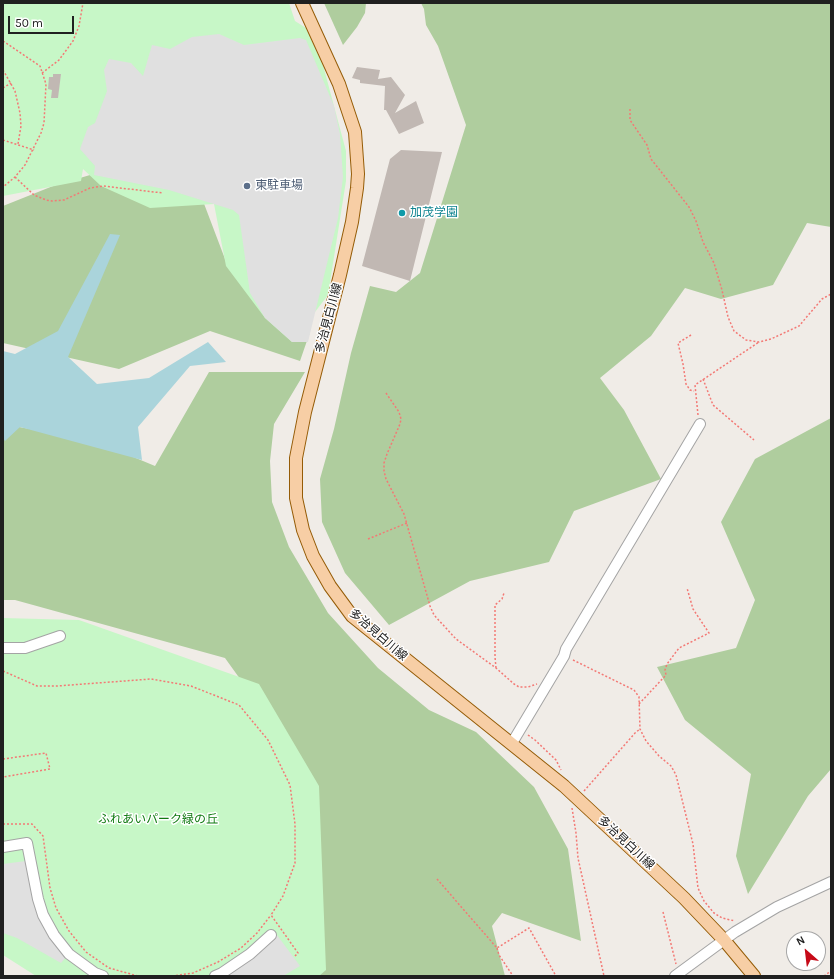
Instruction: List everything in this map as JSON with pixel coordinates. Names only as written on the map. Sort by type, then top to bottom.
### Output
[{"type":"main road","name":"多治見白川線","points":[[302,3],[339,84],[355,132],[358,174],[352,222],[340,275],[304,412],[296,458],[296,498],[303,530],[313,556],[330,586],[352,616],[512,743],[578,798],[652,867],[724,940],[754,976]]},
{"type":"street","points":[[512,743],[564,656],[566,649],[700,424]]},
{"type":"street","points":[[3,648],[26,648],[60,636]]},
{"type":"street","points":[[3,847],[27,843],[38,899],[43,915],[54,935],[69,954],[95,973],[103,976]]},
{"type":"street","points":[[677,974],[744,926],[778,907],[831,882]]},
{"type":"street","points":[[215,976],[250,954],[271,935]]},
{"type":"path","points":[[42,72],[59,60],[73,41],[79,26],[83,3]]},
{"type":"path","points":[[3,41],[40,66],[46,84],[44,123],[34,150],[25,165],[15,177],[3,187]]},
{"type":"path","points":[[3,70],[15,91],[20,113],[21,126],[18,144]]},
{"type":"path","points":[[3,88],[11,83]]},
{"type":"path","points":[[630,109],[630,120],[647,145],[651,159],[689,207],[696,221],[703,242],[714,263],[728,317],[734,331],[746,340],[759,342]]},
{"type":"path","points":[[3,140],[34,150]]},
{"type":"path","points":[[15,177],[34,195],[52,201],[64,200],[90,188],[103,186],[163,193]]},
{"type":"path","points":[[700,424],[694,385],[759,342],[771,339],[799,326],[822,299],[831,294]]},
{"type":"path","points":[[691,335],[678,343],[686,384],[690,390],[694,391]]},
{"type":"path","points":[[703,379],[712,405],[754,440]]},
{"type":"path","points":[[386,393],[402,419],[387,454],[384,463],[384,471],[386,479],[404,514],[426,597],[434,615],[456,639],[520,686],[528,687],[550,679]]},
{"type":"path","points":[[368,539],[407,523]]},
{"type":"path","points":[[639,704],[666,675],[665,670],[667,664],[678,648],[709,633],[693,609],[688,588]]},
{"type":"path","points":[[496,668],[495,605],[502,599],[504,593]]},
{"type":"path","points":[[564,656],[634,690],[639,697],[640,729],[646,741],[658,756],[671,766],[676,775],[693,844],[698,888],[704,901],[714,913],[722,918],[737,921],[744,926]]},
{"type":"path","points":[[3,671],[37,686],[57,686],[150,679],[191,686],[239,705],[268,740],[290,785],[295,824],[295,863],[283,896],[257,933],[240,948],[218,962],[193,973],[172,976]]},
{"type":"path","points":[[604,976],[578,858],[572,804],[634,733],[640,729]]},
{"type":"path","points":[[520,730],[535,740],[556,760],[564,777],[564,786]]},
{"type":"path","points":[[3,759],[46,753],[50,769],[3,777]]},
{"type":"path","points":[[3,824],[32,824],[44,836],[50,888],[56,908],[69,931],[86,952],[110,968],[138,976],[146,976]]},
{"type":"path","points":[[437,879],[497,948],[499,955],[512,976]]},
{"type":"path","points":[[663,912],[677,974]]},
{"type":"path","points":[[271,915],[298,953],[294,957]]},
{"type":"path","points":[[497,948],[529,928],[556,976]]},
{"type":"path","points":[[824,976],[831,971]]},
{"type":"green space","points":[[3,3],[289,3],[295,21],[306,28],[323,65],[346,151],[346,181],[328,295],[292,342],[265,318],[226,266],[214,204],[150,208],[101,186],[83,169],[81,181],[3,196]]},
{"type":"green space","points":[[324,3],[366,3],[365,13],[357,27],[343,45]]},
{"type":"green space","points":[[421,3],[831,3],[831,227],[807,223],[773,285],[721,299],[685,288],[651,336],[600,378],[624,410],[661,479],[574,511],[549,562],[470,581],[389,625],[345,573],[322,522],[320,479],[334,429],[351,353],[370,286],[396,292],[420,273],[466,125],[438,46],[426,25],[424,9]]},
{"type":"green space","points":[[90,175],[203,201],[225,259],[310,332],[300,361],[210,331],[119,369],[3,343],[3,206],[53,186]]},
{"type":"green space","points":[[209,372],[305,372],[274,424],[270,461],[272,502],[289,547],[328,613],[378,668],[429,710],[476,732],[534,787],[568,849],[581,941],[502,913],[492,926],[505,976],[300,976],[258,704],[225,658],[15,600],[3,600],[3,424],[95,441],[155,466]]},
{"type":"green space","points":[[831,418],[831,769],[808,796],[748,894],[736,856],[751,774],[685,720],[657,667],[736,648],[755,600],[721,522],[755,459]]},
{"type":"green space","name":"ふれあいパーク緑の丘","points":[[3,618],[79,620],[259,684],[319,786],[326,970],[319,976],[36,976],[3,955]]},
{"type":"shaded area","name":"東駐車場","points":[[219,34],[244,45],[300,38],[306,40],[334,106],[340,134],[343,177],[338,218],[308,342],[292,342],[265,318],[250,293],[239,215],[233,210],[169,190],[94,175],[95,166],[80,149],[88,127],[95,123],[107,91],[104,70],[109,59],[131,63],[143,76],[152,45],[170,49],[192,37]]},
{"type":"shaded area","points":[[26,861],[37,913],[57,946],[67,956],[61,963],[17,938],[3,933],[3,864]]},
{"type":"shaded area","points":[[277,935],[300,966],[283,976],[221,976],[263,949]]},
{"type":"water","points":[[110,234],[120,235],[68,357],[97,384],[149,378],[208,342],[226,362],[190,366],[138,427],[142,460],[20,427],[5,441],[3,438],[3,351],[15,354],[58,331]]},
{"type":"building","points":[[357,67],[380,70],[378,79],[391,77],[405,95],[395,113],[416,101],[424,123],[399,134],[386,110],[384,110],[385,86],[360,83],[360,80],[352,78]]},
{"type":"building","points":[[53,74],[61,74],[58,98],[51,98],[52,90],[48,89],[49,77],[53,77]]},
{"type":"building","name":"加茂学園","points":[[401,150],[442,152],[410,281],[362,266],[390,159]]},
{"type":"place","name":"東駐車場","points":[[247,186]]},
{"type":"place","name":"加茂学園","points":[[402,213]]}]
